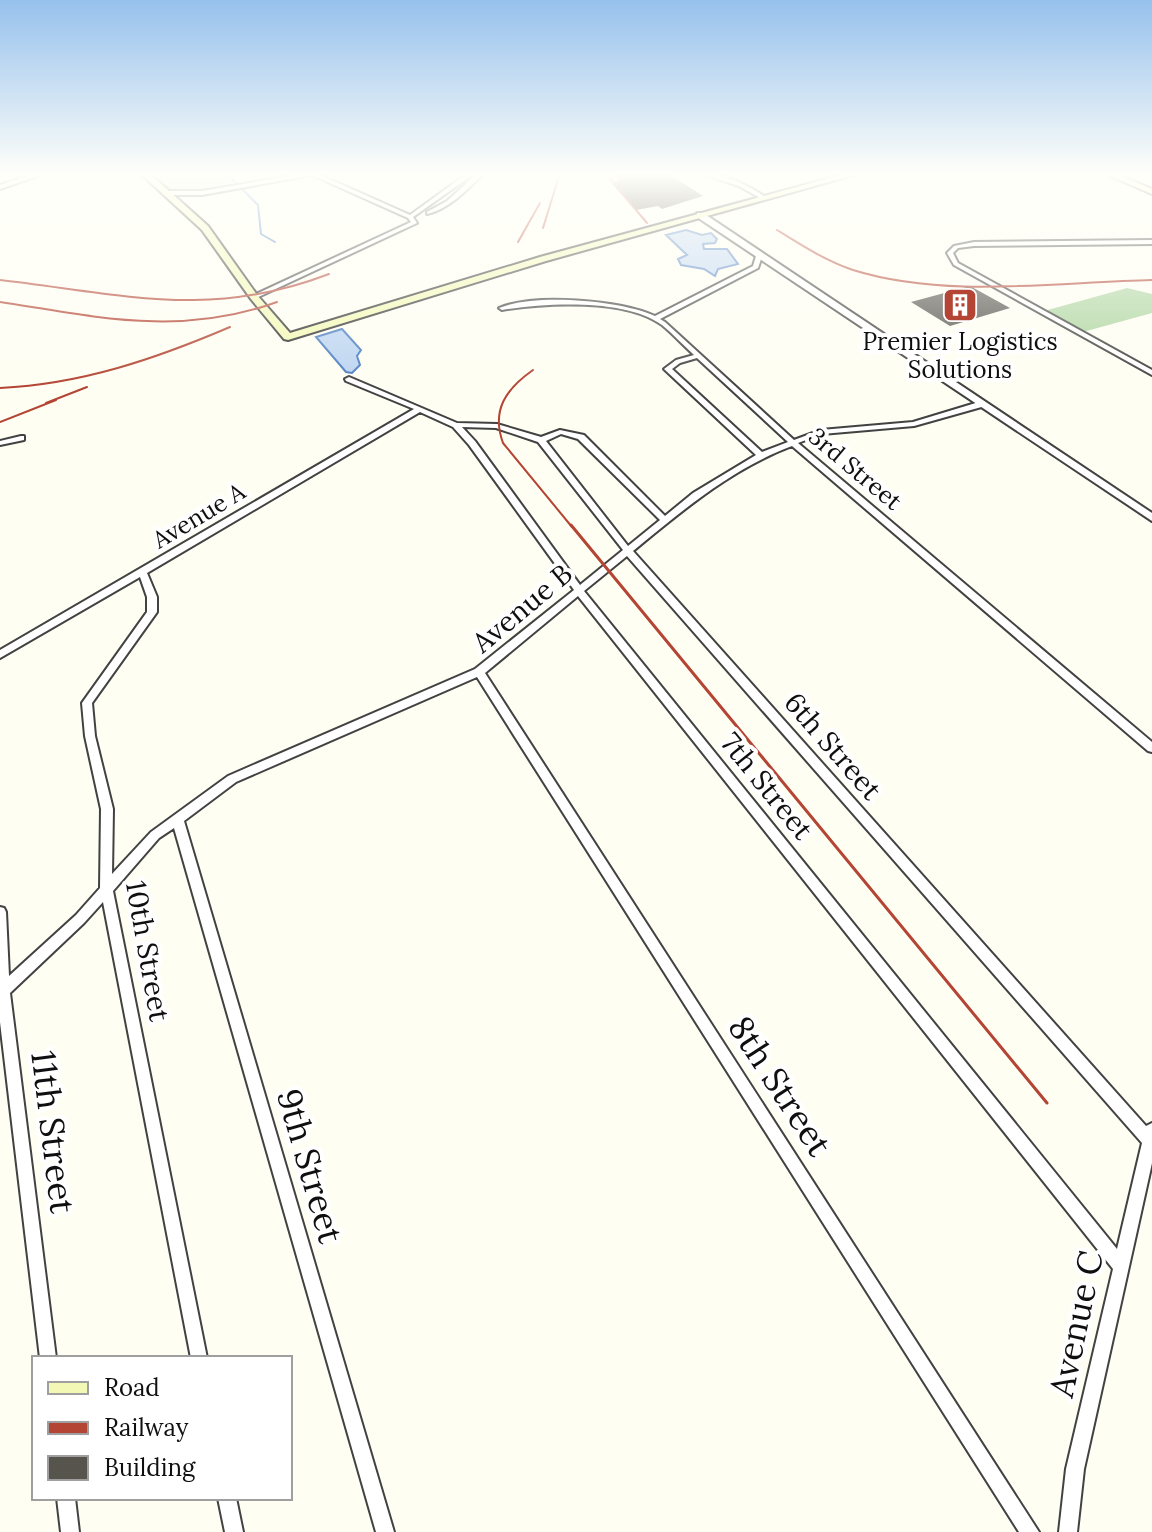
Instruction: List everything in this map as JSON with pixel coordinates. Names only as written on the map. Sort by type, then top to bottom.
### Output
[{"type":"main road","points":[[217,244],[285,338],[595,244]]},
{"type":"main road","points":[[273,321],[286,327],[320,327]]},
{"type":"street","points":[[254,297],[360,244]]},
{"type":"street","points":[[743,244],[844,316],[1152,518]]},
{"type":"street","points":[[971,244],[956,247],[950,253],[956,264],[1152,373]]},
{"type":"street","points":[[656,318],[756,267],[762,258]]},
{"type":"street","name":"3rd Street","points":[[502,308],[522,303],[616,306],[656,318],[792,442],[1152,748]]},
{"type":"street","points":[[699,356],[678,361],[668,369],[761,455]]},
{"type":"street","points":[[349,379],[456,425],[497,426],[541,440],[560,432],[581,437],[665,520]]},
{"type":"street","name":"Avenue B","points":[[2,992],[80,919],[155,835],[232,779],[479,672],[696,495],[761,455],[821,432],[914,424],[978,405]]},
{"type":"street","name":"Avenue A","points":[[0,655],[418,410]]},
{"type":"street","name":"7th Street","points":[[456,425],[578,589],[1119,1264]]},
{"type":"street","points":[[0,443],[21,438]]},
{"type":"street","name":"6th Street","points":[[541,440],[627,550],[1151,1139]]},
{"type":"street","name":"10th Street","points":[[143,573],[152,597],[152,612],[100,680],[87,703],[90,736],[107,809],[106,888],[199,1356]]},
{"type":"street","name":"8th Street","points":[[479,672],[1030,1532]]},
{"type":"street","name":"9th Street","points":[[177,818],[385,1532]]},
{"type":"street","name":"11th Street","points":[[0,912],[2,992],[48,1356]]},
{"type":"street","name":"Avenue C","points":[[1068,1532],[1075,1469],[1119,1264],[1151,1139]]},
{"type":"street","points":[[66,1500],[70,1532]]},
{"type":"street","points":[[227,1500],[234,1532]]},
{"type":"green space","points":[[1127,288],[1152,294],[1152,313],[1083,332],[1044,311]]},
{"type":"water","points":[[676,244],[727,249],[738,264],[718,269],[715,276],[704,269],[681,265],[678,259],[687,255]]},
{"type":"water","points":[[342,329],[361,350],[357,356],[360,365],[352,373],[346,372],[316,337]]},
{"type":"building","name":"Premier Logistics Solutions","points":[[970,286],[1010,308],[950,326],[911,302]]},
{"type":"railway","points":[[802,244],[853,270],[925,284],[1001,287],[1152,280]]},
{"type":"railway","points":[[0,280],[165,300],[204,300],[285,288],[329,274]]},
{"type":"railway","points":[[0,302],[139,321],[207,319],[242,313],[277,302]]},
{"type":"railway","points":[[0,388],[60,381],[118,368],[230,327]]},
{"type":"railway","points":[[533,370],[515,385],[503,401],[500,431],[503,443],[572,527]]},
{"type":"railway","points":[[46,403],[87,387]]},
{"type":"railway","points":[[0,422],[56,400]]},
{"type":"railway","points":[[571,525],[1047,1103]]},
{"type":"place","name":"Premier Logistics Solutions","points":[[960,305]]}]
